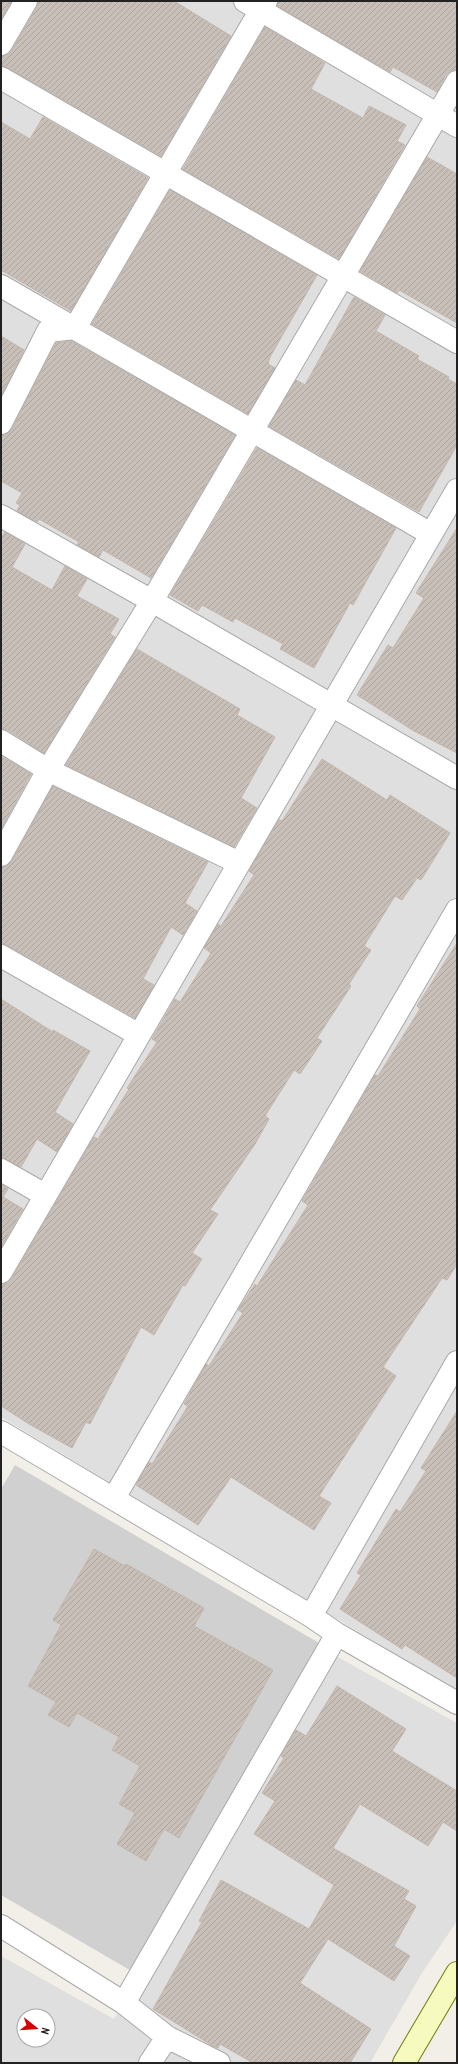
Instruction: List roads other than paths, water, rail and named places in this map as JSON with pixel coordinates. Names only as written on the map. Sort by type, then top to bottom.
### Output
[{"type":"main road","points":[[404,2063],[457,1973]]},
{"type":"street","points":[[1,44],[26,1]]},
{"type":"street","points":[[75,328],[166,173],[257,4],[457,126]]},
{"type":"street","points":[[1,78],[457,342]]},
{"type":"street","points":[[1,855],[48,770],[152,601],[457,82]]},
{"type":"street","points":[[1,286],[431,534]]},
{"type":"street","points":[[1,423],[48,331],[75,328]]},
{"type":"street","points":[[1,1272],[457,490]]},
{"type":"street","points":[[1,516],[152,601],[457,778]]},
{"type":"street","points":[[1,741],[48,770],[239,863]]},
{"type":"street","points":[[114,1498],[457,910]]},
{"type":"street","points":[[1,956],[139,1035]]},
{"type":"street","points":[[1,1170],[45,1196]]},
{"type":"street","points":[[311,1616],[457,1362]]},
{"type":"street","points":[[3,1437],[114,1498],[311,1616],[337,1634],[457,1703]]},
{"type":"street","points":[[124,2003],[337,1634]]},
{"type":"street","points":[[1,1926],[124,2003],[167,2037],[219,2063]]},
{"type":"street","points":[[150,2063],[167,2037]]}]
